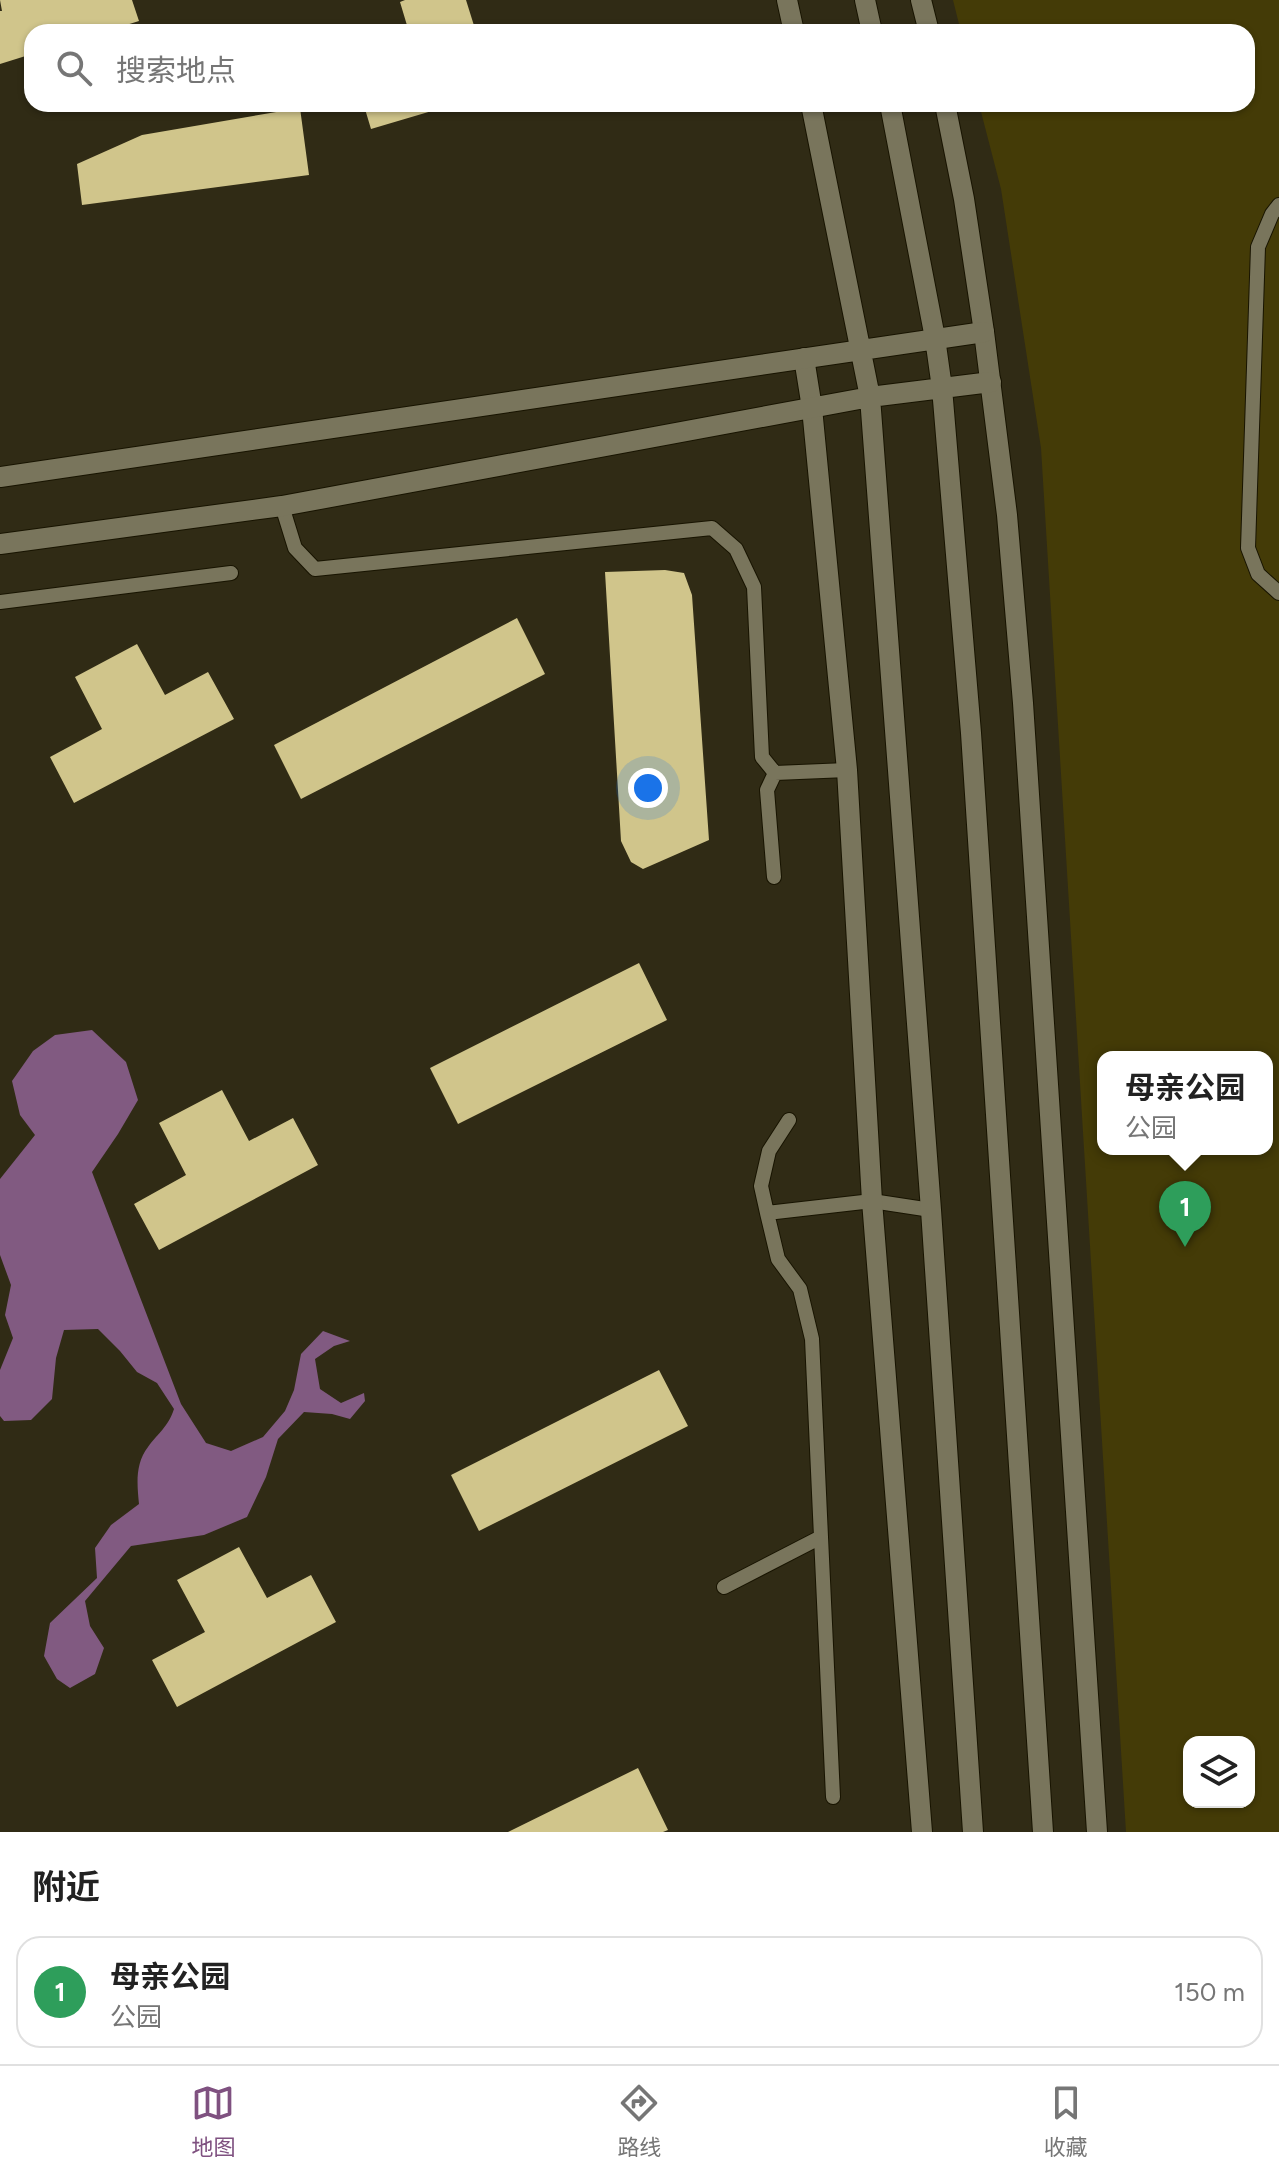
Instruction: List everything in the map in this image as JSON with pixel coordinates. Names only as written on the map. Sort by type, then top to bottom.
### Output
[{"type":"street","points":[[787,0],[792,24]]},
{"type":"street","points":[[865,0],[870,24]]},
{"type":"street","points":[[921,0],[927,24]]},
{"type":"street","points":[[813,112],[870,397],[931,1210],[973,1832]]},
{"type":"street","points":[[892,112],[942,388],[971,733],[1043,1832]]},
{"type":"street","points":[[947,112],[964,199],[984,332],[1007,515],[1023,703],[1097,1832]]},
{"type":"street","points":[[0,477],[984,332]]},
{"type":"street","points":[[804,358],[812,408],[847,770],[872,1201],[922,1832]]},
{"type":"street","points":[[0,544],[282,506],[870,397],[991,382]]},
{"type":"lane","points":[[1279,205],[1258,247],[1248,548],[1258,574],[1279,593]]},
{"type":"lane","points":[[282,506],[295,548],[315,569],[712,528],[736,549],[754,587],[762,757],[775,773]]},
{"type":"lane","points":[[0,602],[231,573]]},
{"type":"lane","points":[[775,773],[847,770]]},
{"type":"lane","points":[[774,877],[767,790],[775,773]]},
{"type":"lane","points":[[789,1120],[769,1151],[761,1186],[778,1259],[800,1289],[812,1339],[833,1797]]},
{"type":"lane","points":[[767,1213],[872,1201],[931,1210]]},
{"type":"lane","points":[[724,1587],[821,1537]]},
{"type":"shaded area","points":[[953,0],[1279,0],[1279,1832],[1126,1832],[1041,448],[1001,189],[981,112],[1255,112],[1255,24],[959,24]]},
{"type":"shaded area","points":[[92,1030],[126,1062],[138,1100],[92,1172],[181,1404],[206,1443],[231,1451],[263,1437],[285,1411],[294,1390],[301,1354],[323,1331],[350,1341],[334,1346],[315,1359],[320,1389],[341,1403],[364,1393],[365,1401],[350,1419],[304,1412],[278,1439],[266,1477],[247,1517],[204,1535],[131,1546],[85,1601],[90,1626],[104,1648],[95,1674],[70,1688],[57,1679],[44,1656],[50,1623],[97,1578],[95,1548],[111,1525],[139,1504],[141,1460],[174,1409],[157,1383],[137,1372],[98,1329],[64,1330],[56,1358],[52,1399],[31,1420],[4,1421],[0,1416],[0,1370],[13,1338],[5,1315],[11,1285],[0,1255],[0,1179],[35,1135],[20,1115],[12,1081],[33,1051],[55,1035]]},
{"type":"building","points":[[0,0],[132,0],[139,21],[129,24],[24,24],[24,56],[0,64]]},
{"type":"building","points":[[466,0],[474,24],[407,24],[400,2]]},
{"type":"building","points":[[277,112],[301,112],[309,175],[82,205],[77,164],[142,135]]},
{"type":"building","points":[[366,112],[428,112],[371,129]]},
{"type":"building","points":[[665,570],[684,573],[692,595],[709,840],[643,869],[631,862],[621,841],[605,572]]},
{"type":"building","points":[[517,618],[545,674],[301,799],[274,745]]},
{"type":"building","points":[[137,644],[165,695],[208,672],[234,719],[74,803],[50,757],[102,729],[75,677]]},
{"type":"building","points":[[639,963],[667,1020],[458,1124],[430,1068]]},
{"type":"building","points":[[222,1090],[249,1141],[293,1118],[318,1165],[159,1250],[134,1204],[186,1175],[159,1123]]},
{"type":"building","points":[[659,1370],[688,1426],[479,1531],[451,1475]]},
{"type":"building","points":[[239,1547],[267,1598],[311,1575],[336,1622],[177,1707],[152,1660],[205,1632],[177,1580]]},
{"type":"building","points":[[638,1768],[668,1830],[508,1832]]},
{"type":"place","name":"母亲公园","points":[[1185,1247]]}]
